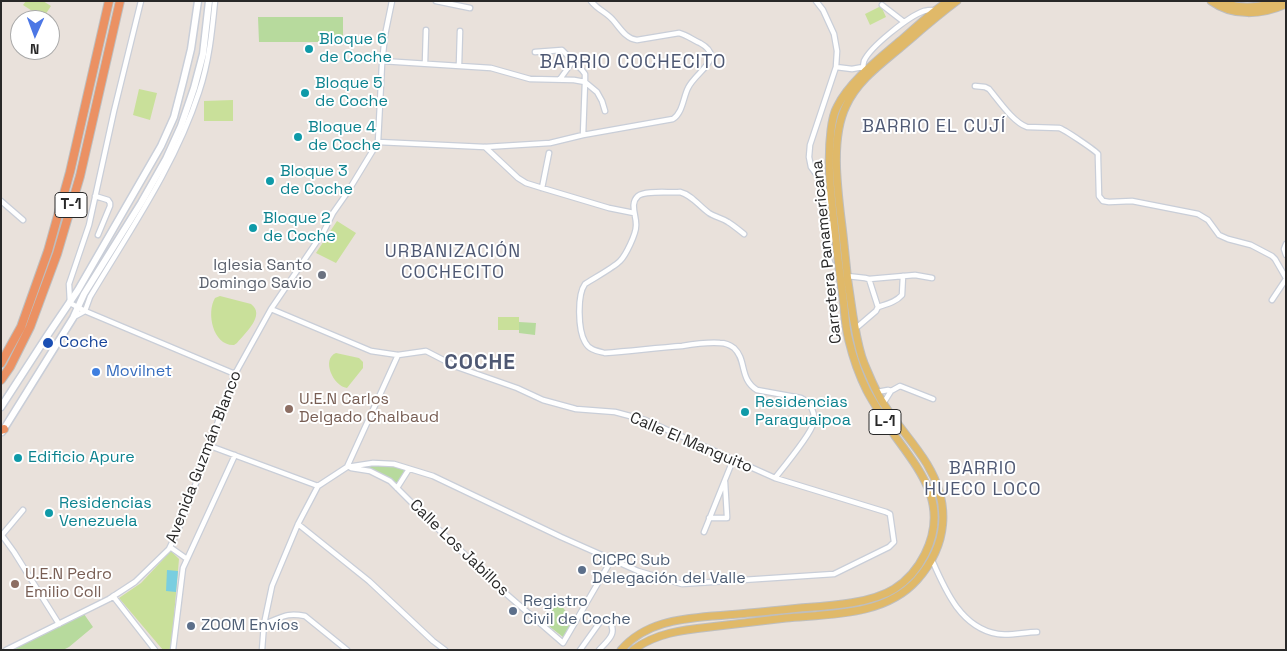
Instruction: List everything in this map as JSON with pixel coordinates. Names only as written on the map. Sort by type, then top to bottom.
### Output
[{"type":"highway","name":"T-1","points":[[1,363],[21,327],[48,251],[70,172],[108,1]]},
{"type":"highway","name":"T-1","points":[[1,380],[10,367],[30,327],[57,254],[80,176],[120,1]]},
{"type":"main road","points":[[1,407],[70,303],[150,167],[168,132],[174,117],[191,49],[198,1]]},
{"type":"main road","points":[[2,431],[73,318],[84,294],[162,167],[189,106],[202,54],[208,1]]},
{"type":"main road","name":"Carretera Panamericana","points":[[621,650],[650,628],[668,622],[825,606],[879,596],[893,590],[908,578],[925,555],[932,539],[935,524],[929,487],[918,467],[882,416],[861,378],[849,341],[834,239],[829,168],[830,139],[836,109],[864,70],[948,1]]},
{"type":"main road","name":"Carretera Panamericana","points":[[633,650],[657,636],[684,630],[823,615],[875,606],[896,597],[908,588],[932,560],[939,544],[943,525],[938,488],[924,459],[883,404],[861,354],[847,276],[837,163],[840,127],[846,105],[860,86],[876,68],[957,1]]},
{"type":"main road","points":[[1211,1],[1226,10],[1243,12],[1260,12],[1286,4]]},
{"type":"main road","points":[[1220,1],[1234,6],[1259,7],[1278,1]]},
{"type":"street","points":[[141,1],[86,233],[69,284],[70,303],[77,308],[235,374]]},
{"type":"street","points":[[73,318],[85,311],[90,297],[160,182],[187,125],[200,91],[207,60],[214,1]]},
{"type":"street","name":"Avenida Guzmán Blanco","points":[[6,650],[113,596],[135,582],[170,547],[210,446],[235,374],[271,309],[324,231],[333,213],[378,142],[382,61],[392,1]]},
{"type":"street","points":[[436,1],[470,8]]},
{"type":"street","points":[[378,142],[485,147],[550,143],[583,135],[673,119],[680,112],[687,90],[693,80],[710,62],[711,51],[707,47],[679,33],[637,40],[631,39],[612,20],[597,9],[591,1]]},
{"type":"street","points":[[816,1],[834,34],[837,51],[836,67],[810,145],[809,157],[811,167],[819,178],[832,212],[834,239],[827,249],[831,265]]},
{"type":"street","points":[[882,5],[904,22]]},
{"type":"street","points":[[836,67],[864,70],[865,60],[874,47],[904,22],[924,11],[937,9]]},
{"type":"street","points":[[424,63],[426,30]]},
{"type":"street","points":[[459,65],[460,31]]},
{"type":"street","points":[[535,52],[560,49],[584,72],[583,135]]},
{"type":"street","points":[[382,61],[491,68],[530,79],[585,82],[597,92],[605,111]]},
{"type":"street","points":[[560,80],[573,61]]},
{"type":"street","points":[[975,86],[989,89],[1017,121],[1024,126],[1059,128],[1095,150],[1098,154],[1099,196],[1104,201],[1132,201],[1198,214],[1208,220],[1219,235],[1252,245],[1272,256],[1286,278],[1272,300]]},
{"type":"street","points":[[485,147],[518,178],[526,183],[609,208],[634,213]]},
{"type":"street","points":[[542,188],[549,153]]},
{"type":"street","points":[[744,234],[727,221],[706,211],[688,195],[680,192],[641,194],[634,200],[636,230],[625,254],[620,261],[585,284],[582,288],[580,304],[581,331],[586,343],[592,350],[605,353],[717,342],[725,343],[739,354],[747,381],[752,387],[757,390],[801,398],[807,401],[813,413],[813,425],[775,478]]},
{"type":"street","points":[[95,196],[108,200],[110,203],[98,235]]},
{"type":"street","points":[[1,201],[23,220]]},
{"type":"street","points":[[1286,244],[1284,249],[1286,255]]},
{"type":"street","points":[[847,276],[868,279],[915,275],[932,278]]},
{"type":"street","points":[[855,329],[876,311],[878,307],[898,299],[902,295],[903,276]]},
{"type":"street","points":[[868,279],[878,307]]},
{"type":"street","name":"Calle El Manguito","points":[[271,309],[371,351],[398,355],[426,351],[457,367],[517,388],[543,400],[576,409],[615,412],[644,420],[775,478],[886,512],[890,514],[894,540],[889,547],[834,574],[682,584],[638,571],[612,559]]},
{"type":"street","points":[[347,468],[398,355]]},
{"type":"street","points":[[883,404],[891,391],[900,386],[933,398]]},
{"type":"street","points":[[877,392],[891,391]]},
{"type":"street","points":[[210,446],[318,486]]},
{"type":"street","points":[[173,650],[183,568],[235,454]]},
{"type":"street","points":[[704,532],[733,460]]},
{"type":"street","points":[[262,650],[264,624],[272,586],[298,524],[318,486],[347,468],[373,463],[394,464],[433,476],[612,559]]},
{"type":"street","name":"Calle Los Jabillos","points":[[347,468],[370,471],[390,481],[504,592],[563,643],[612,559]]},
{"type":"street","points":[[397,488],[409,469]]},
{"type":"street","points":[[709,518],[727,518],[728,516],[725,481]]},
{"type":"street","points":[[23,510],[2,535],[59,624]]},
{"type":"street","points":[[298,524],[369,582],[445,650]]},
{"type":"street","points":[[170,547],[187,559]]},
{"type":"street","points":[[932,560],[945,589],[958,609],[980,628],[1000,635],[1037,632]]},
{"type":"street","points":[[113,596],[156,650]]},
{"type":"street","points":[[264,624],[287,615],[305,616],[347,650]]},
{"type":"street","points":[[580,650],[600,622],[604,619],[609,620],[613,632],[599,650]]},
{"type":"green space","points":[[26,1],[43,1],[51,6],[48,10],[31,10],[23,5]]},
{"type":"green space","points":[[881,6],[886,17],[870,25],[865,14]]},
{"type":"green space","points":[[258,17],[343,17],[343,42],[259,42]]},
{"type":"green space","points":[[139,89],[157,93],[150,120],[133,115]]},
{"type":"green space","points":[[233,100],[233,121],[204,121],[204,101]]},
{"type":"green space","points":[[337,221],[356,233],[336,263],[316,253]]},
{"type":"green space","points":[[220,296],[251,304],[255,308],[256,313],[253,324],[234,345],[227,344],[221,340],[213,328],[212,304],[215,298]]},
{"type":"green space","points":[[498,317],[519,317],[519,330],[498,330]]},
{"type":"green space","points":[[519,322],[536,323],[535,335],[519,333]]},
{"type":"green space","points":[[336,353],[359,358],[363,362],[363,368],[347,388],[337,383],[329,366],[329,361]]},
{"type":"green space","points":[[373,464],[394,465],[407,470],[397,487],[371,470],[350,468]]},
{"type":"green space","points":[[171,551],[179,559],[171,650],[163,650],[119,598],[141,583]]},
{"type":"green space","points":[[555,605],[561,605],[573,621],[563,637],[545,623]]},
{"type":"green space","points":[[84,614],[93,627],[63,650],[10,650]]},
{"type":"water","points":[[167,570],[178,571],[176,592],[166,591]]},
{"type":"place","name":"Bloque 6 de Coche","points":[[309,49]]},
{"type":"place","name":"Bloque 5 de Coche","points":[[305,93]]},
{"type":"place","name":"Bloque 4 de Coche","points":[[298,137]]},
{"type":"place","name":"Bloque 3 de Coche","points":[[270,181]]},
{"type":"place","name":"Bloque 2 de Coche","points":[[253,228]]},
{"type":"place","name":"Iglesia Santo Domingo Savio","points":[[322,275]]},
{"type":"place","name":"Coche","points":[[48,343]]},
{"type":"place","name":"Movilnet","points":[[96,372]]},
{"type":"place","name":"U.E.N Carlos Delgado Chalbaud","points":[[289,409]]},
{"type":"place","name":"Residencias Paraguaipoa","points":[[745,412]]},
{"type":"place","name":"Edificio Apure","points":[[18,458]]},
{"type":"place","name":"Residencias Venezuela","points":[[49,513]]},
{"type":"place","name":"CICPC Sub Delegación del Valle","points":[[582,570]]},
{"type":"place","name":"U.E.N Pedro Emilio Coll","points":[[15,584]]},
{"type":"place","name":"Registro Civil de Coche","points":[[513,611]]},
{"type":"place","name":"ZOOM Envíos","points":[[191,626]]},
{"type":"district","name":"BARRIO COCHECITO","points":[[633,63]]},
{"type":"district","name":"BARRIO EL CUJÍ","points":[[934,127]]},
{"type":"district","name":"URBANIZACIÓN COCHECITO","points":[[453,262]]},
{"type":"district","name":"COCHE","points":[[480,363]]},
{"type":"district","name":"BARRIO HUECO LOCO","points":[[983,479]]}]
